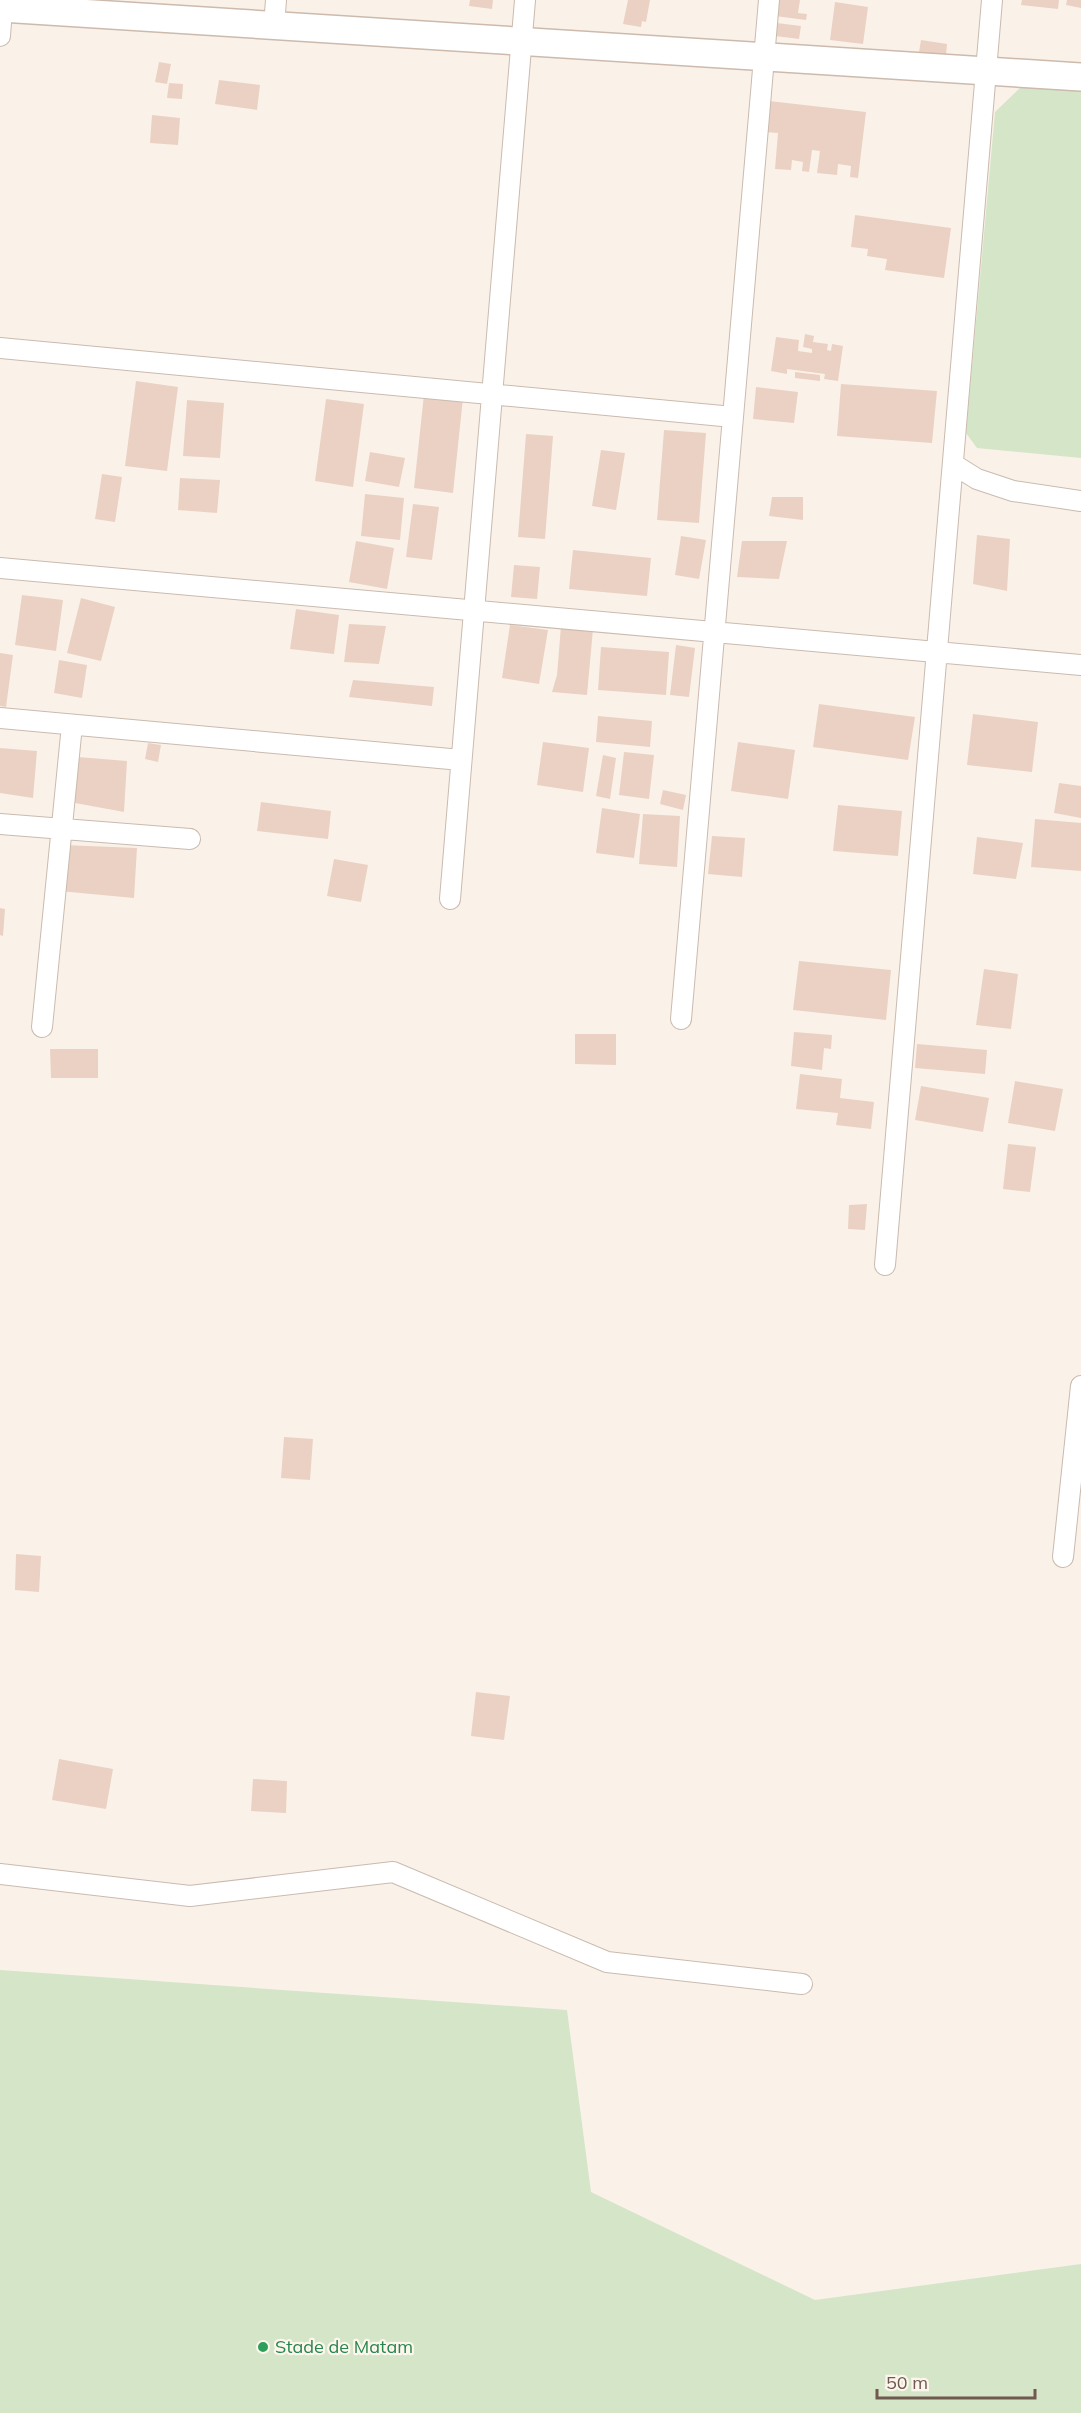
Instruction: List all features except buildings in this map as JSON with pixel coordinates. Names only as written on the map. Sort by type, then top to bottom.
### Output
[{"type":"street","points":[[450,899],[525,0]]},
{"type":"street","points":[[681,1019],[769,0]]},
{"type":"street","points":[[885,1265],[992,0]]},
{"type":"street","points":[[0,36],[1,8],[275,13],[522,43],[986,69],[1081,77]]},
{"type":"street","points":[[0,348],[733,417]]},
{"type":"street","points":[[953,464],[977,479],[1013,491],[1081,501]]},
{"type":"street","points":[[0,568],[1081,665]]},
{"type":"street","points":[[0,718],[461,759]]},
{"type":"street","points":[[42,1027],[72,725]]},
{"type":"street","points":[[0,824],[190,839]]},
{"type":"street","points":[[1063,1557],[1081,1386]]},
{"type":"street","points":[[0,1874],[190,1896],[393,1872],[607,1962],[802,1984]]},
{"type":"green space","points":[[1026,82],[1081,89],[1081,458],[977,448],[966,433],[995,112]]},
{"type":"green space","points":[[0,1970],[567,2010],[591,2192],[815,2300],[1081,2264],[1081,2413],[0,2413]]},
{"type":"place","name":"Stade de Matam","points":[[263,2347]]}]
